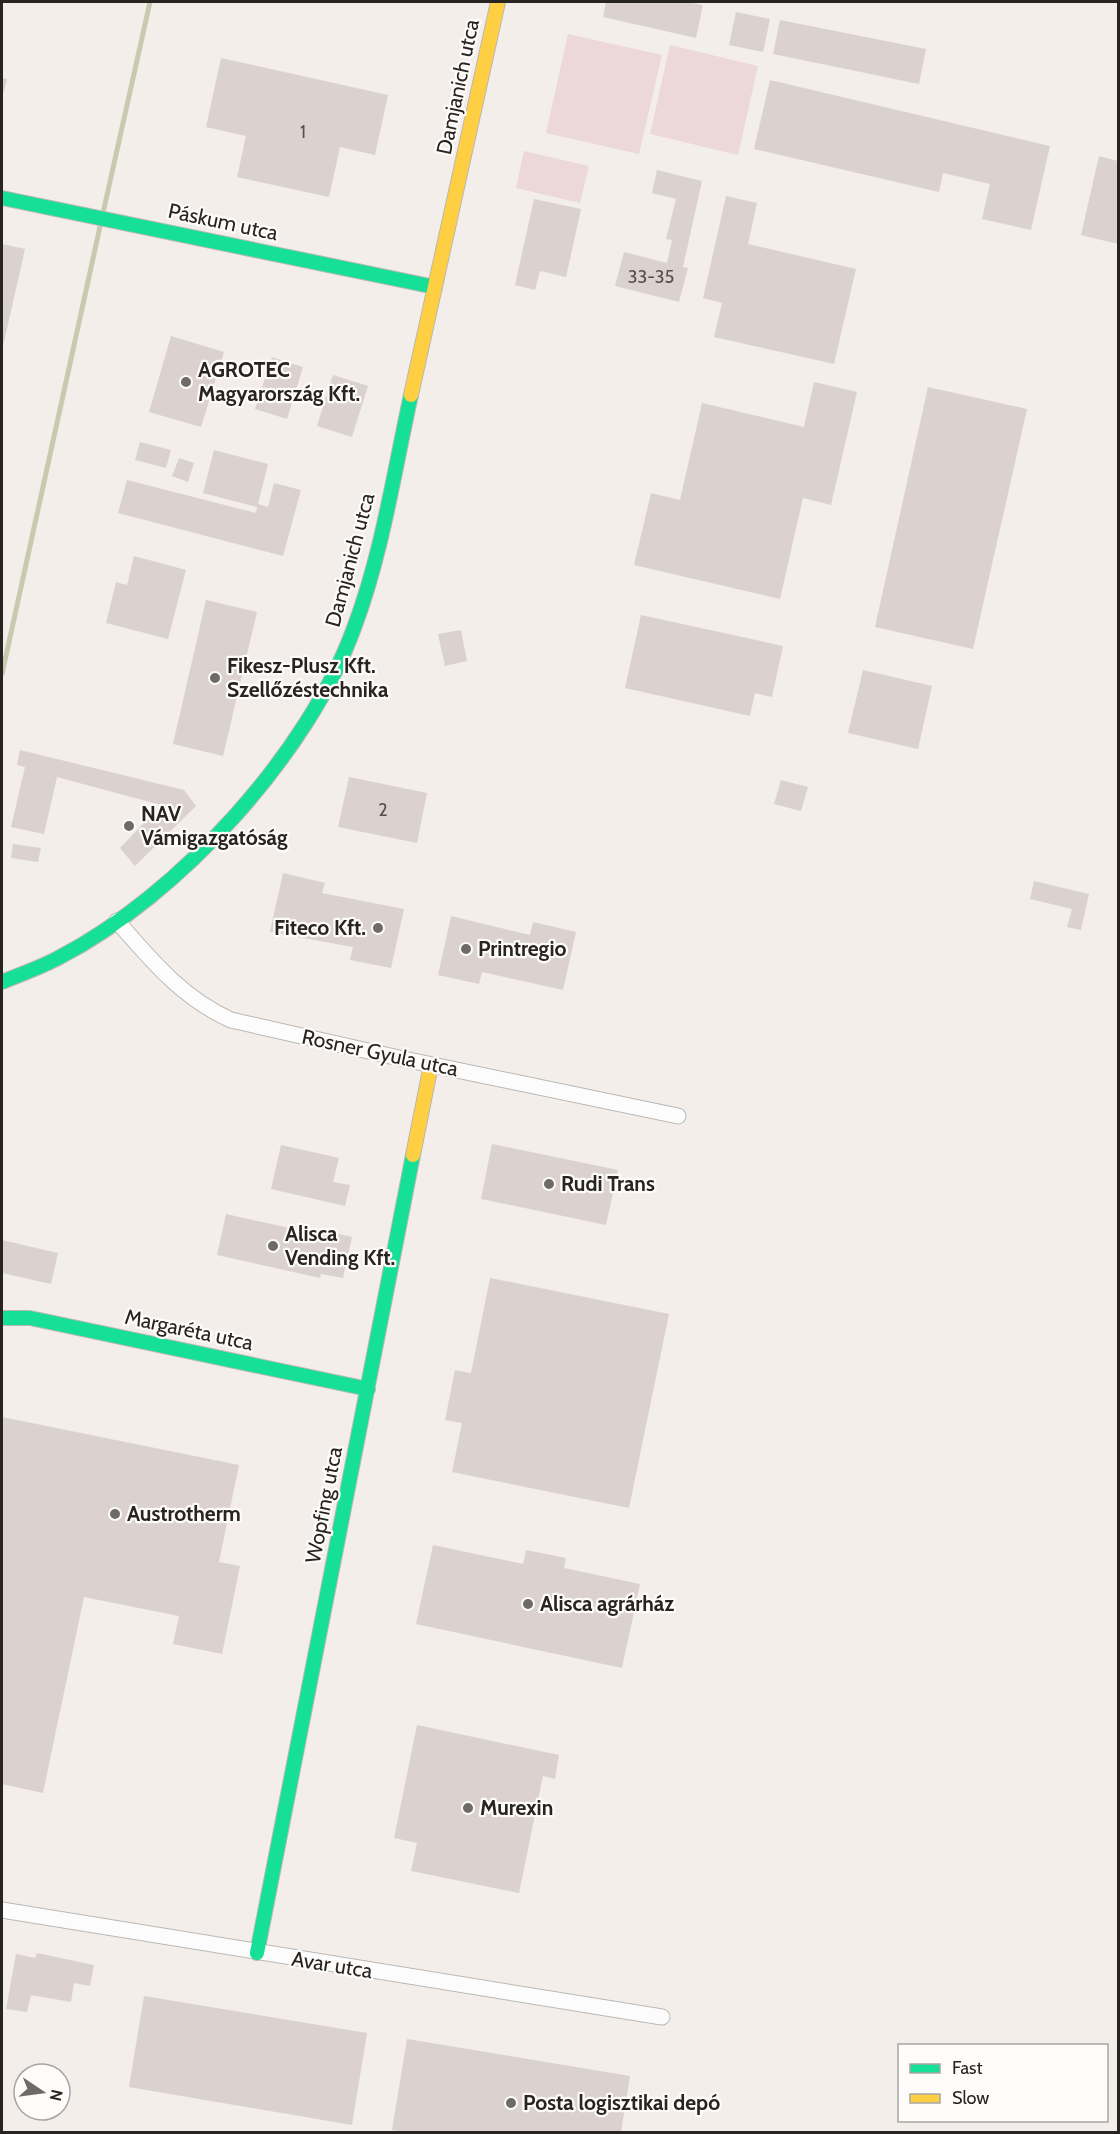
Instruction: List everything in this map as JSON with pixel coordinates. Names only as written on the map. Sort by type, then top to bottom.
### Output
[{"type":"street","name":"Damjanich utca","points":[[2,982],[67,955],[117,921],[198,854],[246,806],[295,745],[339,669],[360,615],[369,584],[498,2]]},
{"type":"street","name":"Páskum utca","points":[[2,198],[435,287]]},
{"type":"street","name":"Rosner Gyula utca","points":[[117,921],[164,975],[207,1009],[231,1020],[431,1065],[678,1116]]},
{"type":"street","name":"Wopfing utca","points":[[257,1953],[431,1065]]},
{"type":"street","name":"Margaréta utca","points":[[2,1318],[30,1318],[368,1389]]},
{"type":"street","name":"Avar utca","points":[[2,1911],[662,2017]]},
{"type":"shaded area","points":[[568,34],[662,55],[639,154],[546,133]]},
{"type":"shaded area","points":[[670,45],[758,66],[738,155],[650,134]]},
{"type":"shaded area","points":[[524,151],[589,166],[580,203],[516,188]]},
{"type":"building","points":[[606,2],[687,2],[703,5],[696,38],[603,17]]},
{"type":"building","points":[[736,12],[770,19],[763,52],[729,45]]},
{"type":"building","points":[[780,20],[926,49],[919,84],[773,54]]},
{"type":"building","points":[[221,58],[388,95],[375,155],[340,147],[329,197],[237,177],[246,136],[206,127]]},
{"type":"building","points":[[2,78],[7,79],[2,99]]},
{"type":"building","points":[[770,80],[1050,146],[1031,230],[982,219],[990,184],[943,173],[939,192],[754,149]]},
{"type":"building","points":[[1099,156],[1118,161],[1118,244],[1081,235]]},
{"type":"building","points":[[657,170],[702,181],[683,267],[688,268],[679,302],[615,286],[624,252],[667,263],[672,240],[666,239],[676,199],[652,193]]},
{"type":"building","points":[[726,196],[757,203],[748,244],[856,269],[834,364],[714,337],[722,303],[703,298]]},
{"type":"building","points":[[534,199],[581,209],[566,277],[540,271],[535,290],[515,285]]},
{"type":"building","points":[[2,244],[25,249],[2,351]]},
{"type":"building","name":"AGROTEC Magyarország Kft.","points":[[171,336],[224,352],[201,427],[149,412]]},
{"type":"building","points":[[272,357],[303,367],[287,419],[255,409]]},
{"type":"building","points":[[333,375],[368,386],[352,437],[317,426]]},
{"type":"building","points":[[814,382],[857,392],[831,505],[803,498],[780,599],[634,565],[651,493],[680,500],[702,403],[804,427]]},
{"type":"building","points":[[928,387],[1027,409],[973,649],[875,627]]},
{"type":"building","points":[[140,442],[171,450],[166,468],[135,460]]},
{"type":"building","points":[[214,450],[268,464],[258,504],[268,507],[274,483],[301,490],[283,556],[118,513],[127,480],[256,513],[257,507],[203,493]]},
{"type":"building","points":[[179,458],[194,463],[188,482],[172,476]]},
{"type":"building","points":[[134,556],[186,570],[168,639],[106,623],[116,582],[127,585]]},
{"type":"building","name":"Fikesz-Plusz Kft. Szellőzéstechnika","points":[[206,600],[257,612],[223,756],[173,744]]},
{"type":"building","points":[[641,615],[783,646],[772,697],[755,693],[750,716],[625,688]]},
{"type":"building","points":[[461,630],[467,661],[445,666],[438,634]]},
{"type":"building","points":[[863,670],[932,686],[918,749],[848,733]]},
{"type":"building","points":[[20,750],[184,790],[196,806],[135,866],[120,848],[161,805],[57,777],[44,834],[11,827],[25,767],[17,765]]},
{"type":"building","points":[[349,777],[427,793],[417,843],[338,827]]},
{"type":"building","points":[[781,780],[808,787],[801,811],[774,804]]},
{"type":"building","points":[[13,844],[41,848],[38,862],[11,858]]},
{"type":"building","points":[[283,873],[325,883],[322,893],[404,909],[391,968],[350,960],[353,947],[270,932]]},
{"type":"building","points":[[1034,881],[1089,894],[1081,930],[1067,927],[1072,909],[1030,899]]},
{"type":"building","points":[[451,916],[530,935],[533,922],[576,932],[563,990],[482,972],[479,984],[438,975]]},
{"type":"building","name":"Rudi Trans","points":[[492,1144],[618,1170],[606,1225],[481,1199]]},
{"type":"building","points":[[281,1145],[339,1158],[333,1182],[350,1185],[345,1206],[271,1189]]},
{"type":"building","name":"Alisca Vending Kft.","points":[[226,1214],[330,1237],[330,1232],[352,1237],[343,1278],[321,1274],[320,1278],[217,1255]]},
{"type":"building","points":[[2,1240],[58,1253],[51,1284],[2,1273]]},
{"type":"building","points":[[490,1278],[669,1314],[629,1508],[452,1472],[462,1423],[445,1420],[455,1370],[471,1373]]},
{"type":"building","name":"Austrotherm","points":[[2,1417],[239,1465],[219,1562],[240,1566],[222,1654],[173,1644],[179,1616],[84,1597],[43,1793],[2,1784]]},
{"type":"building","name":"Alisca agrárház","points":[[433,1545],[523,1564],[526,1550],[566,1558],[564,1568],[640,1584],[622,1668],[416,1624]]},
{"type":"building","name":"Murexin","points":[[417,1725],[559,1755],[555,1779],[543,1776],[519,1893],[411,1871],[417,1843],[394,1838]]},
{"type":"building","points":[[37,1953],[94,1965],[90,1986],[74,1983],[71,2002],[31,1995],[27,2012],[6,2009],[16,1954],[35,1958]]},
{"type":"building","points":[[144,1996],[367,2033],[352,2125],[129,2087]]},
{"type":"building","name":"Posta logisztikai depó","points":[[407,2039],[630,2076],[621,2132],[408,2132],[392,2130]]},
{"type":"waterway","points":[[103,213],[150,2]]},
{"type":"waterway","points":[[2,674],[101,222]]},
{"type":"traffic: fast","points":[[2,198],[435,287]]},
{"type":"traffic: fast","points":[[2,982],[60,957],[105,930],[150,897],[193,859],[234,816],[272,771],[305,724],[333,676],[364,600],[387,513],[411,395]]},
{"type":"traffic: fast","points":[[257,1953],[413,1155]]},
{"type":"traffic: fast","points":[[2,1318],[30,1318],[368,1389]]},
{"type":"traffic: slow","points":[[411,395],[498,2]]},
{"type":"traffic: slow","points":[[413,1155],[431,1065]]},
{"type":"place","name":"AGROTEC Magyarország Kft.","points":[[186,382]]},
{"type":"place","name":"Fikesz-Plusz Kft. Szellőzéstechnika","points":[[215,678]]},
{"type":"place","name":"NAV Vámigazgatóság","points":[[129,826]]},
{"type":"place","name":"Fiteco Kft.","points":[[378,928]]},
{"type":"place","name":"Printregio","points":[[466,949]]},
{"type":"place","name":"Rudi Trans","points":[[549,1184]]},
{"type":"place","name":"Alisca Vending Kft.","points":[[273,1246]]},
{"type":"place","name":"Austrotherm","points":[[115,1514]]},
{"type":"place","name":"Alisca agrárház","points":[[528,1604]]},
{"type":"place","name":"Murexin","points":[[468,1808]]},
{"type":"place","name":"Posta logisztikai depó","points":[[511,2103]]}]
